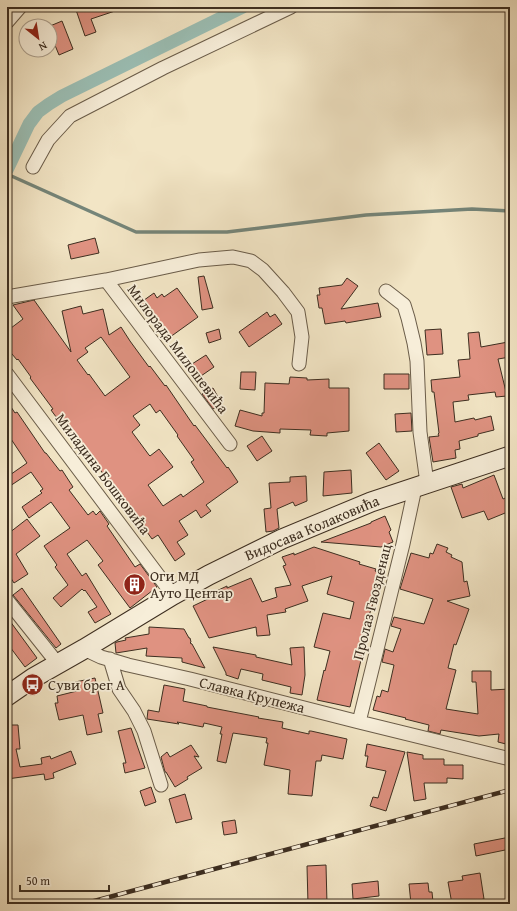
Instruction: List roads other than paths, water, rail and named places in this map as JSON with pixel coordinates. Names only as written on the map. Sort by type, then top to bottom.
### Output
[{"type":"street","points":[[7,22],[20,7]]},
{"type":"street","points":[[33,167],[48,140],[70,116],[163,68],[291,7]]},
{"type":"street","points":[[7,297],[101,281],[199,260],[234,258],[251,261],[263,270],[283,292],[298,312],[302,337],[299,364]]},
{"type":"street","name":"Милорада Милошевића","points":[[101,281],[230,444]]},
{"type":"street","name":"Пролаз Гвозденац","points":[[359,722],[403,544],[421,486],[417,361],[404,305],[386,291]]},
{"type":"street","name":"Миладина Бошковића","points":[[7,374],[173,594]]},
{"type":"street","name":"Видосава Колаковића","points":[[84,649],[173,594],[282,539],[371,502],[510,456]]},
{"type":"street","points":[[7,600],[58,664]]},
{"type":"street","points":[[7,696],[33,678],[84,649]]},
{"type":"street","name":"Славка Крупежа","points":[[84,649],[101,657],[128,665],[510,759]]},
{"type":"street","points":[[110,659],[119,689],[134,711],[144,731],[161,785]]},
{"type":"waterway","points":[[7,170],[29,124],[38,112],[49,104],[62,96],[243,7]]},
{"type":"waterway","points":[[7,174],[136,232],[227,232],[366,215],[472,209],[510,211]]},
{"type":"railway","points":[[83,904],[510,790]]},
{"type":"place","name":"Оги МД Ауто Центар","points":[[135,585]]},
{"type":"place","name":"Суви брег А","points":[[32,685]]}]
